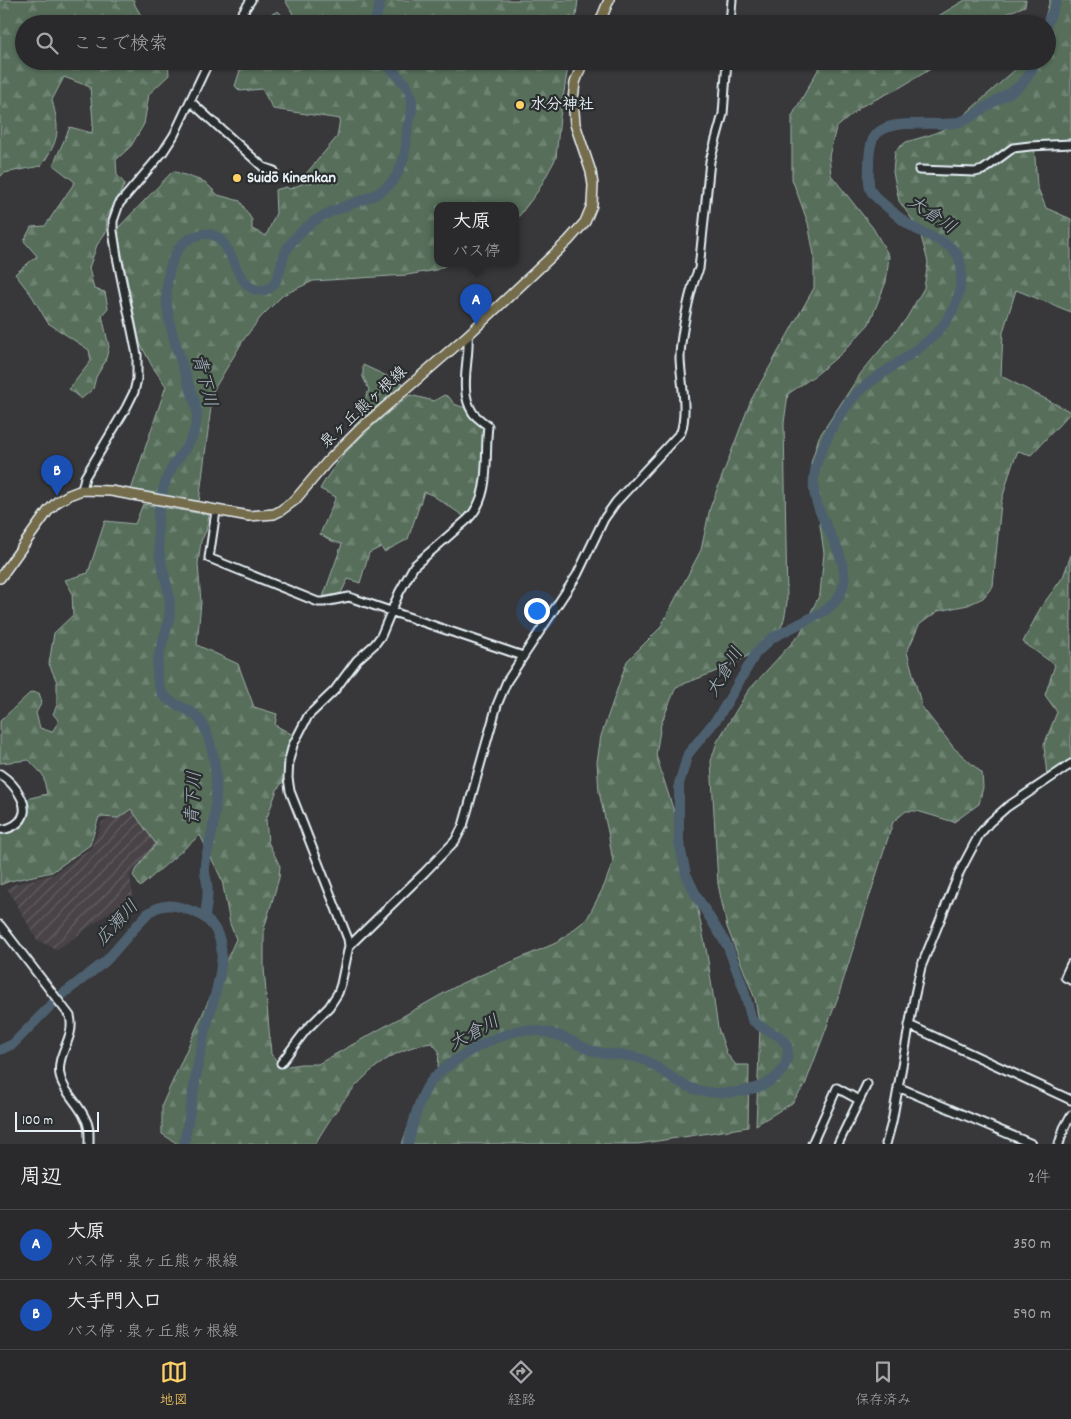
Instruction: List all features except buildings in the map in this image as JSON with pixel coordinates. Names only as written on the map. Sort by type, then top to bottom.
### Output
[{"type":"main road","points":[[603,15],[609,0]]},
{"type":"main road","name":"泉ヶ丘熊ヶ根線","points":[[0,578],[48,511],[69,495],[82,490],[128,494],[249,516],[274,514],[295,500],[327,462],[360,429],[468,335],[568,241],[585,222],[590,213],[594,198],[591,172],[575,124],[573,112],[575,83],[580,70]]},
{"type":"street","points":[[241,15],[251,0]]},
{"type":"street","points":[[731,15],[732,0]]},
{"type":"street","points":[[82,490],[85,476],[126,408],[134,392],[137,379],[137,355],[117,257],[113,221],[118,204],[163,152],[174,135],[205,70]]},
{"type":"street","points":[[349,946],[455,841],[463,826],[497,704],[507,681],[577,575],[604,519],[616,502],[681,432],[683,420],[680,352],[692,281],[699,269],[710,161],[723,114],[726,70]]},
{"type":"street","points":[[190,101],[263,166],[274,171]]},
{"type":"street","points":[[919,170],[975,172],[983,170],[1014,148],[1071,144]]},
{"type":"street","points":[[281,1063],[306,1030],[334,1000],[341,984],[349,946],[348,939],[294,804],[288,778],[289,760],[293,745],[308,716],[334,690],[357,660],[381,636],[402,586],[414,566],[475,512],[482,496],[486,480],[488,426],[475,415],[468,405],[466,393],[468,335]]},
{"type":"street","points":[[216,511],[209,558],[318,602],[349,597],[523,656]]},
{"type":"street","points":[[886,1144],[892,1122],[921,967],[960,871],[978,835],[989,823],[1007,807],[1069,768]]},
{"type":"street","points":[[0,774],[10,780],[16,787],[24,810],[23,818],[18,823],[11,828],[0,829]]},
{"type":"street","points":[[0,925],[70,1016],[72,1028],[62,1056],[60,1074],[66,1091],[86,1118],[89,1128],[89,1144]]},
{"type":"street","points":[[1071,964],[1065,977],[1071,980]]},
{"type":"street","points":[[909,1025],[1071,1100]]},
{"type":"street","points":[[838,1144],[867,1084]]},
{"type":"street","points":[[898,1087],[1032,1144]]},
{"type":"street","points":[[812,1144],[837,1088],[859,1100]]},
{"type":"street","points":[[1059,1144],[1071,1115]]},
{"type":"shaded area","points":[[136,807],[159,846],[130,875],[133,896],[57,950],[37,940],[7,888],[15,884],[54,874],[91,848],[102,822]]},
{"type":"green space","points":[[0,0],[134,0],[141,15],[15,15],[15,70],[169,70],[169,75],[149,94],[144,124],[131,146],[116,160],[117,175],[125,184],[107,217],[106,232],[97,245],[89,268],[94,289],[105,292],[108,308],[102,315],[109,347],[105,362],[96,377],[93,389],[81,399],[69,389],[91,361],[89,350],[48,323],[32,296],[15,274],[37,256],[24,241],[31,227],[45,226],[75,182],[53,165],[70,127],[92,133],[90,87],[64,77],[52,100],[57,134],[47,157],[41,166],[4,173],[0,177]]},
{"type":"green space","points":[[285,0],[578,0],[576,15],[292,15],[293,14]]},
{"type":"green space","points":[[965,0],[1026,0],[1025,6],[1002,15],[940,15]]},
{"type":"green space","points":[[1050,0],[1071,0],[1071,141],[1034,143],[1037,186],[1046,208],[1071,219],[1071,312],[1016,290],[1003,332],[1001,376],[1071,412],[1031,455],[1018,451],[1001,503],[993,586],[983,598],[968,605],[938,611],[919,625],[907,652],[922,707],[954,748],[982,773],[983,787],[979,804],[954,822],[917,811],[906,811],[893,822],[838,997],[805,1085],[792,1103],[756,1125],[760,1028],[755,999],[727,927],[718,884],[711,761],[717,742],[748,691],[800,634],[820,594],[824,553],[813,492],[811,463],[819,437],[861,373],[906,319],[924,288],[928,262],[919,229],[899,201],[893,172],[895,151],[906,142],[952,126],[1015,70],[1056,70],[1056,15],[1046,15]]},
{"type":"green space","points":[[278,11],[282,15],[270,15]]},
{"type":"green space","points":[[240,70],[568,70],[556,158],[538,191],[519,216],[519,202],[434,202],[434,267],[442,267],[436,270],[407,275],[313,281],[283,295],[261,317],[244,339],[213,391],[199,502],[131,490],[166,386],[152,366],[140,343],[117,229],[173,171],[205,182],[218,195],[240,201],[252,220],[252,229],[266,236],[276,213],[275,190],[286,187],[290,189],[304,183],[305,175],[337,137],[340,119],[273,109],[262,89],[240,91],[235,86]]},
{"type":"green space","points":[[818,70],[929,70],[899,88],[862,106],[836,128],[829,156],[831,175],[873,228],[889,256],[886,282],[869,324],[843,352],[817,374],[788,394],[784,423],[787,602],[782,625],[774,636],[750,655],[676,687],[661,724],[656,755],[681,834],[707,954],[718,1028],[727,1054],[736,1065],[749,1065],[748,1127],[638,1144],[402,1144],[438,1067],[439,1051],[432,1043],[412,1047],[394,1055],[377,1066],[362,1079],[336,1110],[315,1144],[178,1144],[162,1134],[162,1105],[236,939],[230,924],[222,880],[200,835],[140,887],[133,875],[156,844],[131,809],[118,818],[99,817],[90,845],[52,872],[0,885],[0,833],[16,828],[22,822],[26,812],[26,799],[47,794],[43,775],[29,760],[0,763],[0,721],[31,692],[39,693],[42,702],[36,713],[40,728],[52,732],[59,721],[53,714],[57,705],[57,682],[49,664],[54,633],[73,615],[72,592],[65,580],[88,573],[105,521],[135,524],[143,504],[209,515],[206,531],[201,541],[198,564],[201,602],[197,645],[238,664],[254,707],[277,714],[275,725],[293,735],[284,780],[277,790],[266,820],[268,842],[280,866],[279,878],[264,929],[264,968],[271,1054],[282,1067],[318,1064],[462,983],[556,943],[587,919],[604,886],[613,862],[599,792],[597,762],[601,736],[627,661],[660,628],[701,550],[710,508],[751,400],[814,288],[814,255],[808,223],[792,179],[792,116]]},
{"type":"green space","points":[[363,365],[404,384],[353,426],[369,390],[363,377]]},
{"type":"green space","points":[[410,395],[434,401],[444,395],[449,397],[454,404],[468,409],[485,427],[482,447],[483,461],[477,498],[465,517],[432,495],[424,492],[408,539],[384,552],[381,547],[369,553],[360,583],[348,579],[341,593],[323,597],[342,544],[320,534],[336,497],[320,489],[338,462],[360,438]]},
{"type":"green space","points":[[1071,555],[1071,761],[1047,777],[1044,745],[1057,712],[1045,695],[1055,665],[1023,642],[1041,607],[1063,577]]},
{"type":"waterway","name":"青下川","points":[[377,15],[381,0]]},
{"type":"waterway","name":"大倉川","points":[[1051,15],[1057,0]]},
{"type":"waterway","name":"青下川","points":[[205,917],[208,891],[205,863],[215,810],[215,766],[209,738],[203,725],[198,717],[169,700],[163,694],[157,673],[157,664],[170,614],[168,591],[159,549],[159,507],[167,478],[195,430],[197,415],[195,400],[177,349],[167,307],[168,279],[172,261],[181,246],[191,238],[206,234],[217,237],[225,246],[244,281],[253,289],[265,290],[270,288],[277,279],[286,251],[300,233],[317,219],[384,189],[396,177],[404,158],[412,107],[409,90],[393,70]]},
{"type":"waterway","name":"大倉川","points":[[408,1144],[421,1100],[434,1078],[457,1059],[472,1050],[487,1042],[515,1032],[531,1030],[548,1033],[565,1038],[599,1053],[639,1058],[687,1086],[707,1092],[739,1092],[755,1088],[769,1082],[780,1073],[787,1061],[787,1045],[779,1036],[752,1020],[743,987],[728,947],[697,897],[686,874],[679,842],[679,784],[688,754],[719,716],[756,653],[772,638],[826,610],[839,597],[844,583],[843,568],[839,552],[824,521],[814,490],[815,468],[820,454],[836,421],[853,397],[935,335],[946,322],[954,307],[960,289],[961,264],[953,250],[941,241],[907,223],[871,192],[869,159],[873,139],[887,127],[960,122],[1017,88],[1027,78],[1032,70]]},
{"type":"waterway","name":"広瀬川","points":[[0,1050],[13,1044],[59,997],[106,961],[152,910],[162,906],[172,906],[200,915],[209,921],[216,930],[222,951],[220,975],[201,1049],[184,1144]]},
{"type":"place","name":"水分神社","points":[[520,105]]},
{"type":"place","name":"Suidō Kinenkan","points":[[237,178]]},
{"type":"place","name":"大原","points":[[476,325]]},
{"type":"place","name":"大手門入口","points":[[57,496]]}]
